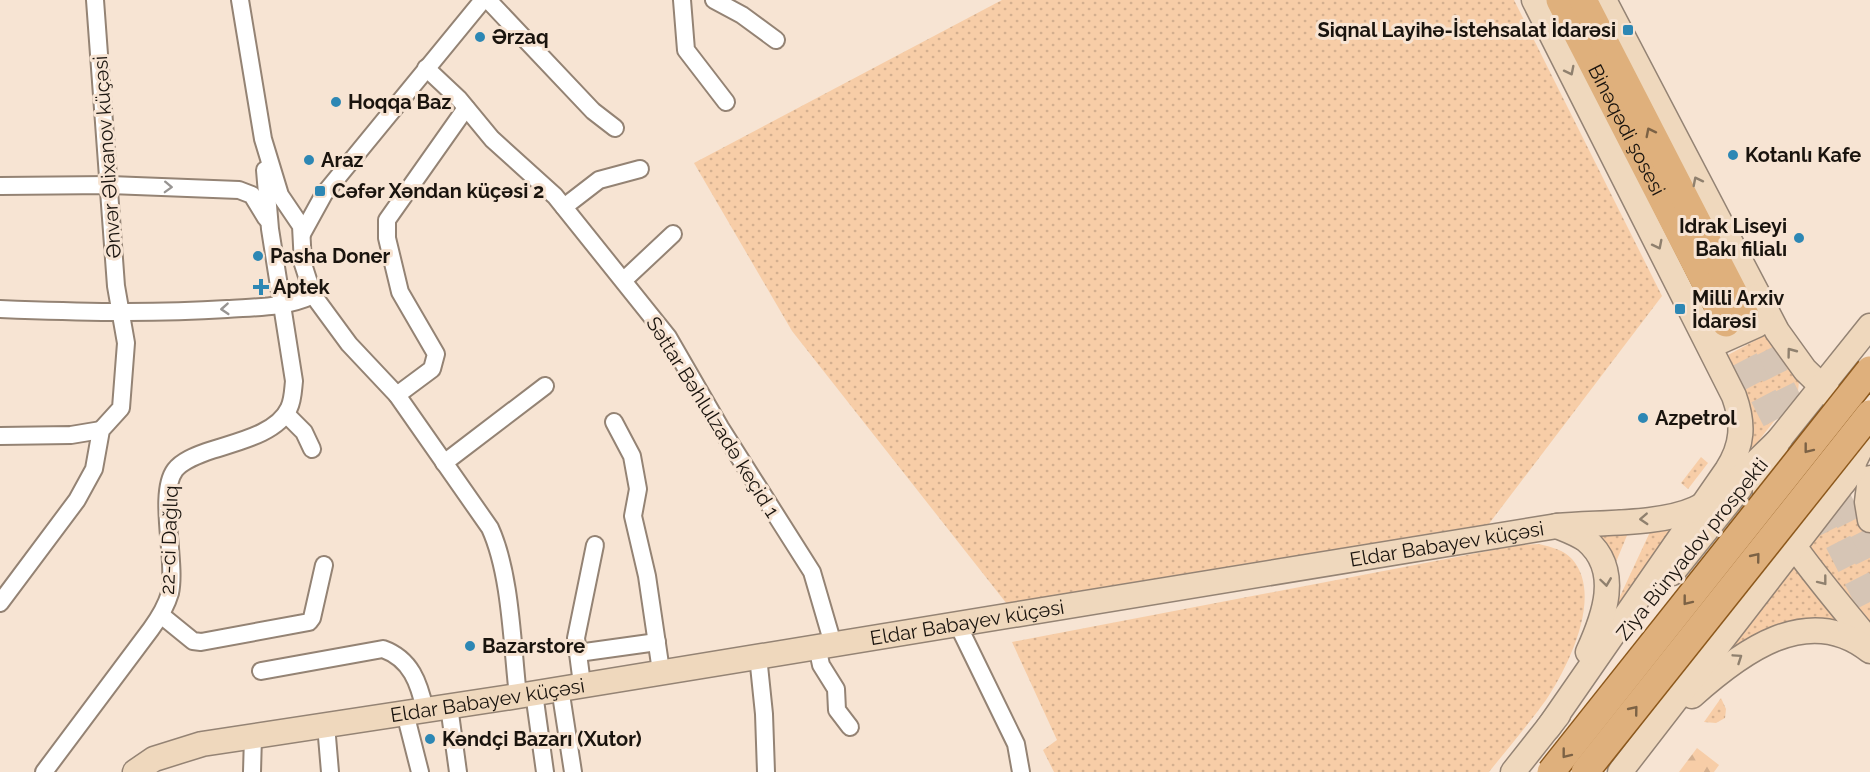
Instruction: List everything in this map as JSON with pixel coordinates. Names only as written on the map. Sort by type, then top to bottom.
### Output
[{"type":"main road","points":[[1534,0],[1734,396],[1742,426],[1734,459],[1548,728]]},
{"type":"main road","name":"Binəqədi şosesi","points":[[1560,0],[1735,319],[1582,0]]},
{"type":"main road","points":[[1604,0],[1787,347],[1821,387],[1858,411],[1863,440],[1844,482]]},
{"type":"main road","points":[[1695,317],[1715,341],[1724,342],[1760,321],[1762,312],[1754,288]]},
{"type":"main road","name":"Ziya Bünyadov prospekti","points":[[1513,772],[1870,326]]},
{"type":"main road","points":[[1870,332],[1861,352],[1859,367],[1861,376],[1870,386]]},
{"type":"main road","name":"Ziya Bünyadov prospekti","points":[[1551,772],[1870,370]]},
{"type":"main road","points":[[1858,411],[1836,405],[1817,408],[1780,439],[1766,468],[1765,491],[1773,516],[1870,642]]},
{"type":"main road","points":[[1585,772],[1858,411]]},
{"type":"main road","name":"Eldar Babayev küçəsi","points":[[135,772],[154,759],[187,747],[253,736],[526,695],[661,671],[1557,526],[1677,516],[1701,507],[1780,439]]},
{"type":"main road","points":[[1620,772],[1870,448]]},
{"type":"main road","points":[[1870,478],[1867,501],[1870,520]]},
{"type":"main road","points":[[1765,491],[1779,512],[1792,523],[1804,522],[1825,507]]},
{"type":"main road","points":[[1548,728],[1586,656],[1607,606],[1605,574],[1594,547],[1584,538],[1557,526]]},
{"type":"main road","points":[[1646,737],[1737,658],[1778,636],[1799,631],[1832,633],[1854,640],[1870,651]]},
{"type":"street","name":"Ənvər Əlixanov küçəsi","points":[[95,0],[117,286],[126,344],[124,397],[121,408],[115,418],[101,430]]},
{"type":"street","points":[[240,0],[263,139],[270,230],[294,381],[291,406],[286,414],[304,432],[312,449]]},
{"type":"street","points":[[302,234],[317,203],[483,0]]},
{"type":"street","points":[[488,0],[593,111],[615,128]]},
{"type":"street","points":[[682,0],[686,50],[726,102]]},
{"type":"street","points":[[714,0],[742,15],[776,40]]},
{"type":"street","name":"Səttar Bəhlulzadə keçid 1","points":[[426,68],[466,108],[492,139],[528,169],[564,207],[624,280],[679,353],[789,540],[816,580],[825,645],[821,665],[836,689],[837,710],[850,727]]},
{"type":"street","points":[[397,395],[432,369],[436,354],[402,297],[387,238],[387,220],[466,108]]},
{"type":"street","points":[[263,139],[276,184],[289,210],[298,219],[302,234],[303,264],[316,302],[349,344],[397,395],[478,510],[498,546],[526,695],[545,772]]},
{"type":"street","points":[[564,207],[599,180],[640,169]]},
{"type":"street","points":[[0,186],[110,185],[246,191],[262,207],[270,230]]},
{"type":"street","points":[[270,230],[274,215],[289,210],[302,210],[317,203]]},
{"type":"street","points":[[624,280],[673,234]]},
{"type":"street","points":[[0,309],[121,313],[316,302]]},
{"type":"street","points":[[444,463],[545,386]]},
{"type":"street","name":"22-ci Dağlıq","points":[[44,772],[161,615],[171,582],[168,496],[169,481],[174,471],[182,463],[197,455],[264,431],[286,414]]},
{"type":"street","points":[[614,422],[632,456],[638,489],[633,516],[648,576],[661,671]]},
{"type":"street","points":[[0,436],[70,435],[101,430],[94,469],[77,500],[0,603]]},
{"type":"street","points":[[573,772],[571,686],[578,653],[576,638],[595,545]]},
{"type":"street","points":[[161,615],[193,641],[201,642],[309,622],[312,618],[324,565]]},
{"type":"street","points":[[957,623],[1016,744],[1021,772]]},
{"type":"street","points":[[578,653],[657,642]]},
{"type":"street","points":[[261,671],[383,649],[398,654],[407,664],[418,684],[415,712],[419,772]]},
{"type":"street","points":[[758,656],[764,714],[766,772]]},
{"type":"street","points":[[449,706],[458,772]]},
{"type":"street","points":[[326,725],[330,772]]},
{"type":"street","points":[[252,772],[253,736]]},
{"type":"green space","points":[[1002,0],[1514,0],[1662,296],[1485,529],[1007,604],[792,331],[694,163]]},
{"type":"green space","points":[[1767,334],[1799,382],[1798,391],[1752,449],[1748,402],[1728,355]]},
{"type":"green space","points":[[1701,457],[1708,463],[1688,489],[1681,483]]},
{"type":"green space","points":[[1847,494],[1870,548],[1870,626],[1808,547]]},
{"type":"green space","points":[[1594,529],[1628,533],[1609,579]]},
{"type":"green space","points":[[1671,529],[1601,637],[1650,532]]},
{"type":"green space","points":[[1539,544],[1561,551],[1572,559],[1581,574],[1585,592],[1584,611],[1572,650],[1555,686],[1489,772],[1054,772],[1043,750],[1057,740],[1012,642],[1519,545]]},
{"type":"green space","points":[[1795,563],[1851,629],[1810,618],[1779,625],[1726,651]]},
{"type":"green space","points":[[1721,698],[1726,709],[1725,718],[1716,723],[1704,722]]},
{"type":"green space","points":[[1697,748],[1719,765],[1714,772],[1679,772]]},
{"type":"tunnel","points":[[1745,315],[1870,563]]},
{"type":"tunnel","points":[[1726,323],[1870,604]]},
{"type":"place","name":"Siqnal Layihə-İstehsalat İdarəsi","points":[[1628,30]]},
{"type":"place","name":"Ərzaq","points":[[480,37]]},
{"type":"place","name":"Hoqqa Baz","points":[[336,102]]},
{"type":"place","name":"Kotanlı Kafe","points":[[1733,155]]},
{"type":"place","name":"Araz","points":[[309,160]]},
{"type":"place","name":"Cəfər Xəndan küçəsi 2","points":[[320,191]]},
{"type":"place","name":"Idrak Liseyi Bakı filialı","points":[[1799,238]]},
{"type":"place","name":"Pasha Doner","points":[[258,256]]},
{"type":"place","name":"Aptek","points":[[261,287]]},
{"type":"place","name":"Milli Arxiv İdarəsi","points":[[1680,309]]},
{"type":"place","name":"Azpetrol","points":[[1643,418]]},
{"type":"place","name":"Bazarstore","points":[[470,646]]},
{"type":"place","name":"Kəndçi Bazarı (Xutor)","points":[[430,739]]}]
